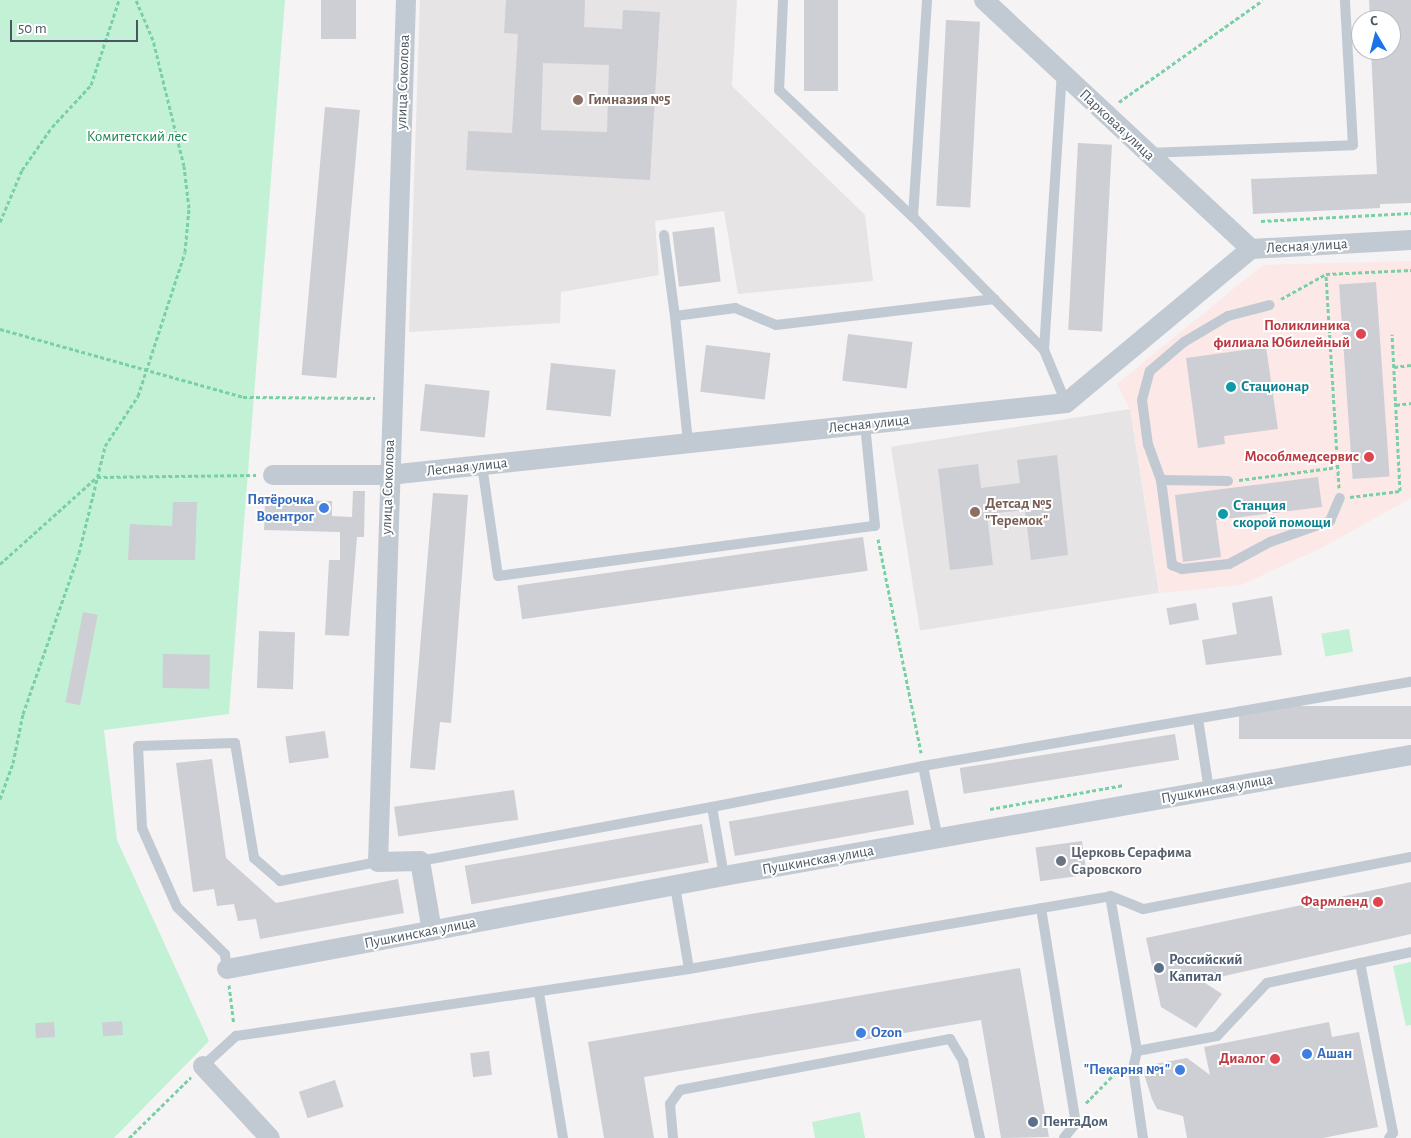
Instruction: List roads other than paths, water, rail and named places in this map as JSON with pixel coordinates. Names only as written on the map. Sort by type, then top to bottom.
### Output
[{"type":"street","name":"улица Соколова","points":[[378,862],[388,475],[406,0]]},
{"type":"street","name":"Парковая улица","points":[[984,0],[1250,249]]},
{"type":"street","name":"Лесная улица","points":[[273,475],[388,475],[1066,403],[1250,249],[1411,240]]},
{"type":"street","name":"Пушкинская улица","points":[[227,969],[724,876],[1411,755]]},
{"type":"street","points":[[378,862],[420,860],[432,931]]},
{"type":"street","points":[[203,1066],[270,1138]]},
{"type":"lane","points":[[783,0],[778,90],[913,217],[1044,350],[1066,403]]},
{"type":"lane","points":[[913,217],[927,0]]},
{"type":"lane","points":[[1147,153],[1353,144],[1345,0]]},
{"type":"lane","points":[[1044,350],[1062,73]]},
{"type":"lane","points":[[664,235],[675,316],[688,442]]},
{"type":"lane","points":[[675,316],[735,308],[776,325],[994,299]]},
{"type":"lane","points":[[1270,305],[1228,316],[1184,342],[1150,371],[1142,400],[1148,445],[1162,480],[1172,565],[1182,569],[1229,564],[1270,542],[1330,521],[1340,498]]},
{"type":"lane","points":[[482,465],[498,576],[875,526],[865,424]]},
{"type":"lane","points":[[1162,480],[1228,481]]},
{"type":"lane","points":[[420,860],[923,766],[1411,682]]},
{"type":"lane","points":[[1198,719],[1209,790]]},
{"type":"lane","points":[[227,969],[225,954],[177,907],[142,828],[138,746],[235,743],[254,858],[280,881],[378,862]]},
{"type":"lane","points":[[923,766],[938,839]]},
{"type":"lane","points":[[712,806],[724,876]]},
{"type":"lane","points":[[203,1066],[236,1036],[539,993],[689,969],[1110,896],[1144,909],[1411,857]]},
{"type":"lane","points":[[675,886],[689,969]]},
{"type":"lane","points":[[1110,896],[1137,1050],[1133,1070],[1143,1138]]},
{"type":"lane","points":[[1041,908],[1076,1122],[1064,1138]]},
{"type":"lane","points":[[1137,1050],[1217,1036],[1266,983],[1411,952]]},
{"type":"lane","points":[[1360,963],[1393,1134],[1389,1138]]},
{"type":"lane","points":[[539,993],[563,1138]]},
{"type":"lane","points":[[673,1138],[670,1104],[680,1090],[950,1039],[963,1061],[980,1138]]},
{"type":"place","name":"Гимназия №5","points":[[578,100]]},
{"type":"place","name":"Поликлиника филиала Юбилейный","points":[[1361,334]]},
{"type":"place","name":"Стационар","points":[[1231,387]]},
{"type":"place","name":"Мособлмедсервис","points":[[1369,457]]},
{"type":"place","name":"Пятёрочка Воентрог","points":[[324,508]]},
{"type":"place","name":"Детсад №5 \"Теремок\"","points":[[975,512]]},
{"type":"place","name":"Станция скорой помощи","points":[[1223,514]]},
{"type":"place","name":"Церковь Серафима Саровского","points":[[1061,861]]},
{"type":"place","name":"Фармленд","points":[[1378,902]]},
{"type":"place","name":"Российский Капитал","points":[[1159,968]]},
{"type":"place","name":"Ozon","points":[[861,1033]]},
{"type":"place","name":"Ашан","points":[[1307,1054]]},
{"type":"place","name":"Диалог","points":[[1275,1059]]},
{"type":"place","name":"\"Пекарня №1\"","points":[[1180,1070]]},
{"type":"place","name":"ПентаДом","points":[[1033,1122]]},
{"type":"park label","name":"Комитетский лес","points":[[137,137]]}]
